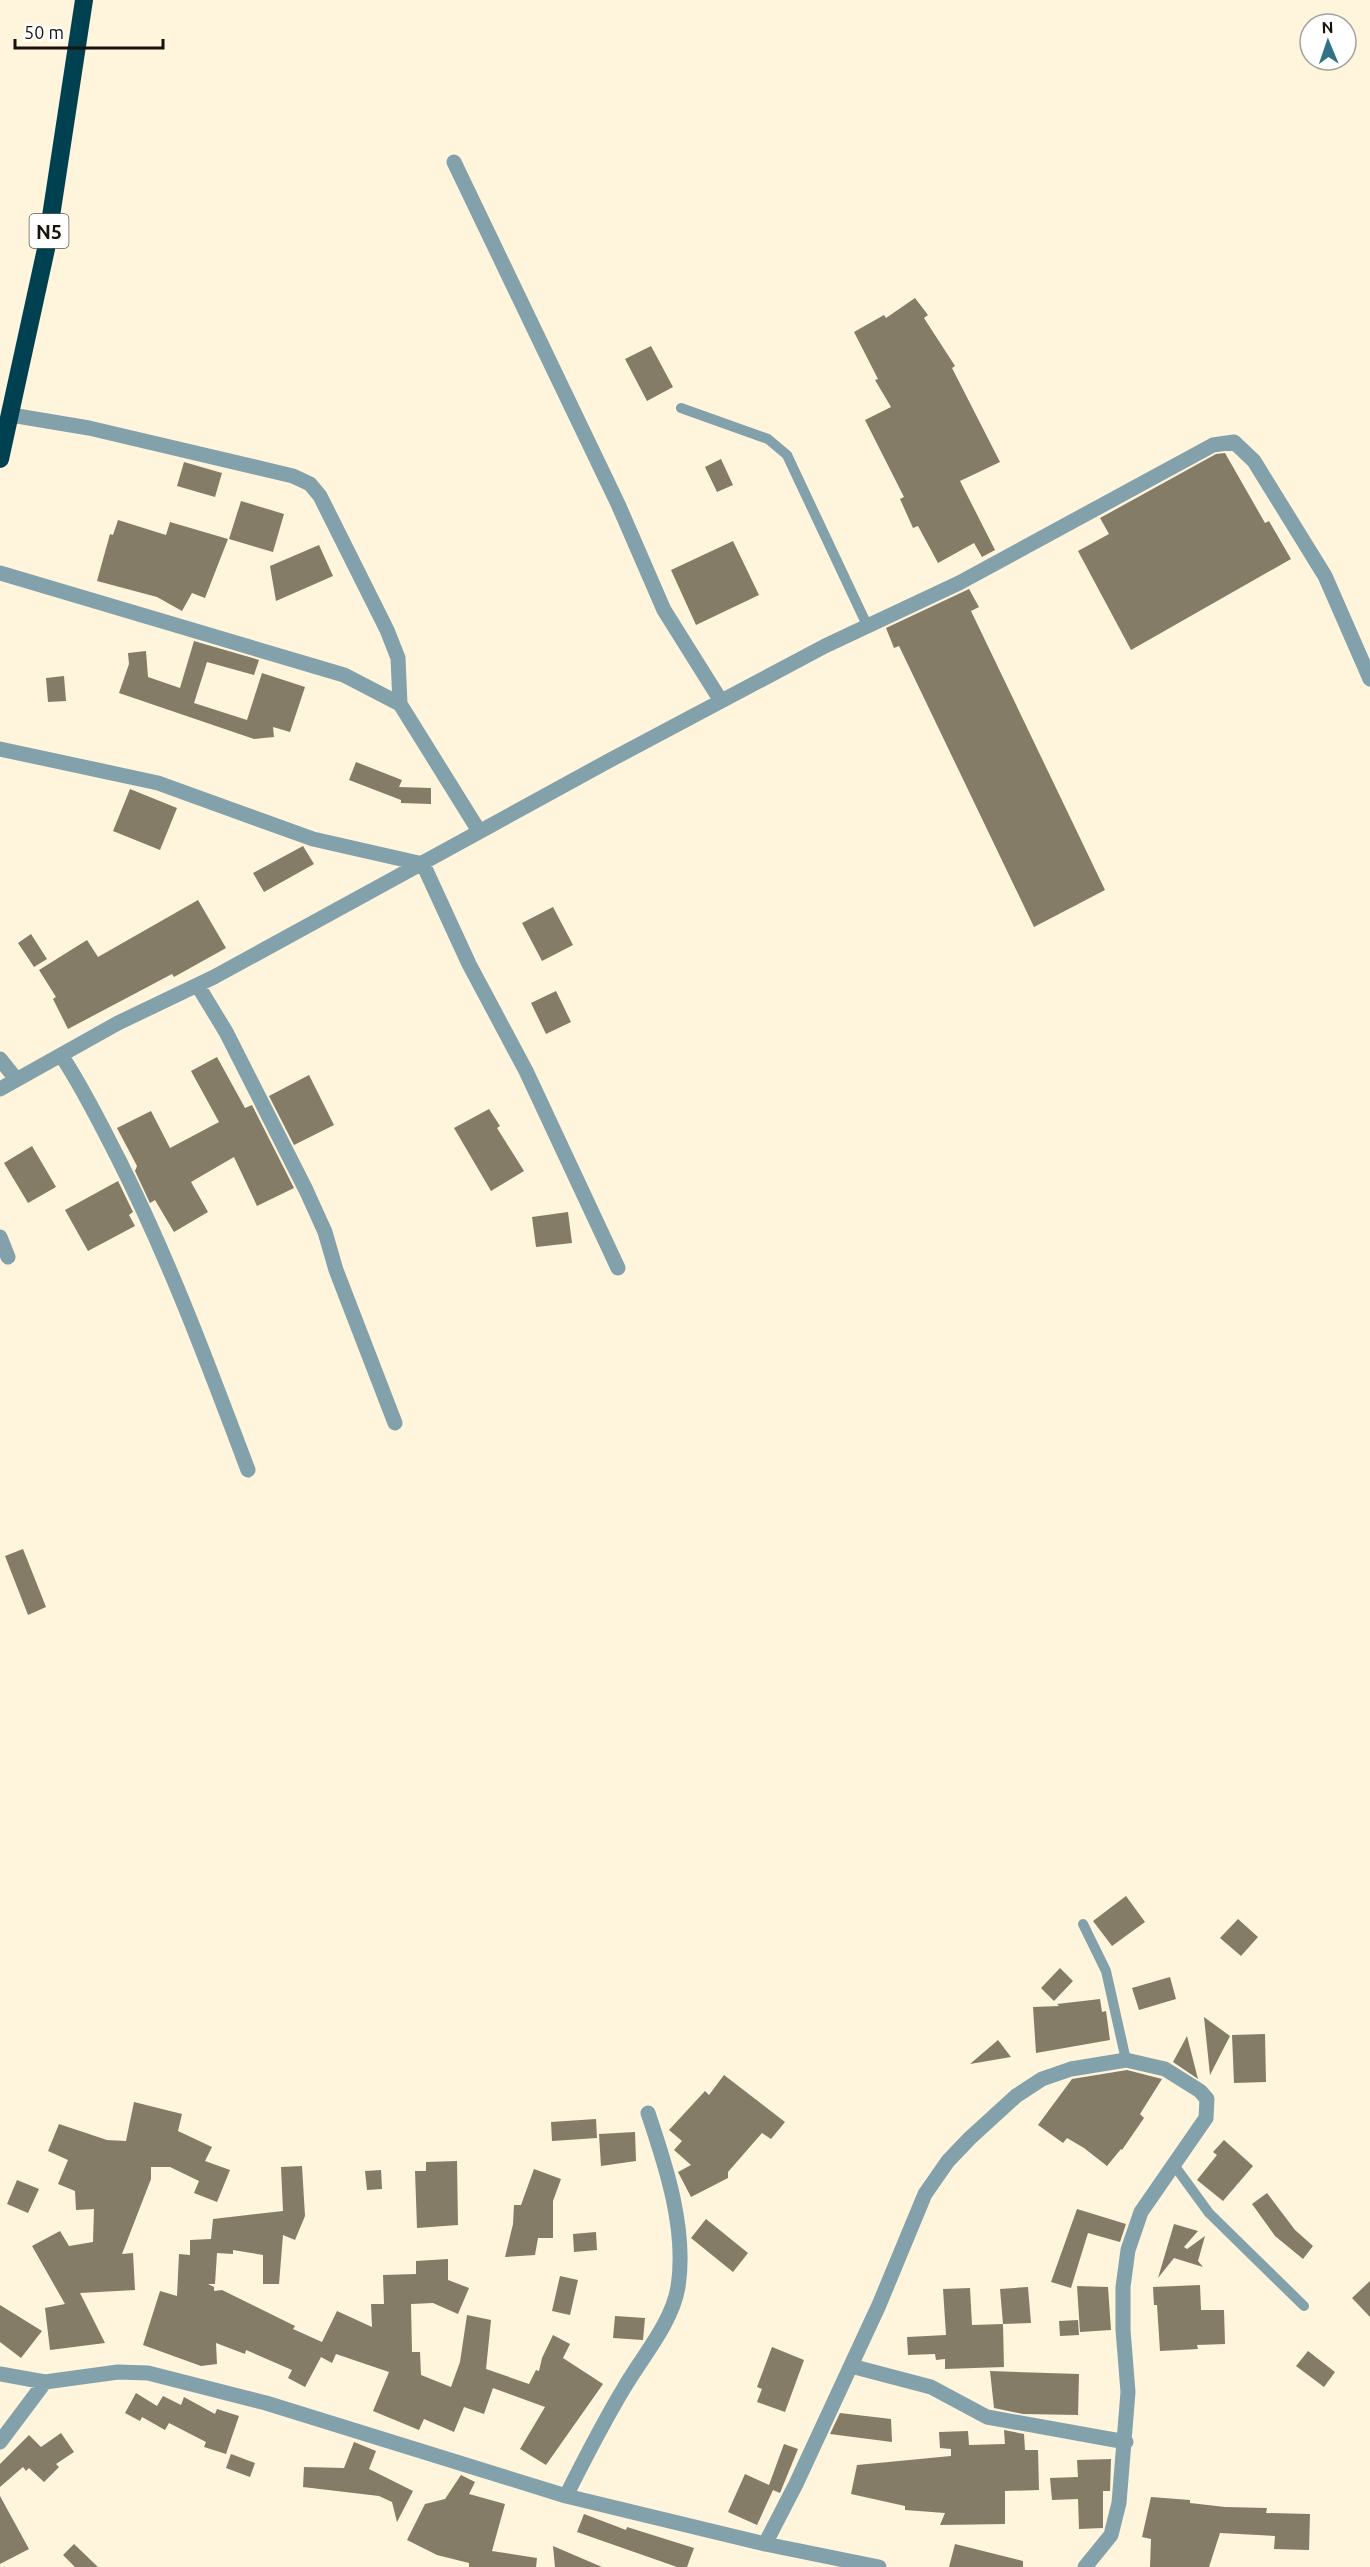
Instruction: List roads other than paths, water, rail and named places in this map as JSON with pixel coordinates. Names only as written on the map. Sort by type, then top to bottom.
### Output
[{"type":"highway","name":"N5","points":[[0,459],[46,249],[84,0]]},
{"type":"street","points":[[454,162],[618,504],[664,610],[721,701]]},
{"type":"street","points":[[11,415],[100,430],[293,476],[310,484],[320,496],[334,522],[387,630],[398,658],[400,704]]},
{"type":"street","points":[[0,1089],[118,1023],[198,986],[721,701],[867,625],[959,583],[1213,445],[1234,442],[1254,461],[1325,576],[1370,679]]},
{"type":"street","points":[[0,573],[344,675],[369,685],[400,704],[479,831]]},
{"type":"street","points":[[0,749],[158,783],[313,839],[423,864]]},
{"type":"street","points":[[423,864],[469,964],[526,1071],[618,1268]]},
{"type":"street","points":[[198,986],[232,1041],[306,1190],[325,1233],[336,1270],[395,1423]]},
{"type":"street","points":[[61,1055],[86,1094],[145,1212],[182,1296],[248,1470]]},
{"type":"street","points":[[0,1059],[16,1079]]},
{"type":"street","points":[[0,1237],[8,1257]]},
{"type":"street","points":[[765,2544],[851,2366],[925,2193],[948,2161],[1016,2096],[1042,2079],[1071,2068],[1126,2060],[1165,2069],[1200,2091],[1207,2099],[1206,2118],[1141,2212],[1128,2250],[1123,2298],[1127,2373],[1126,2442],[1119,2503],[1110,2535],[1085,2567]]},
{"type":"street","points":[[566,2496],[616,2400],[667,2317],[678,2288],[678,2247],[669,2175],[648,2113]]},
{"type":"street","points":[[851,2366],[923,2384],[987,2417],[1126,2442]]},
{"type":"street","points":[[0,2374],[45,2382],[118,2372],[148,2373],[266,2403],[566,2496],[765,2544],[879,2567]]},
{"type":"street","points":[[0,2442],[45,2382]]},
{"type":"lane","points":[[681,408],[768,439],[787,455],[867,625]]},
{"type":"lane","points":[[1083,1924],[1106,1971],[1126,2060]]},
{"type":"lane","points":[[1174,2165],[1209,2213],[1304,2306]]}]
